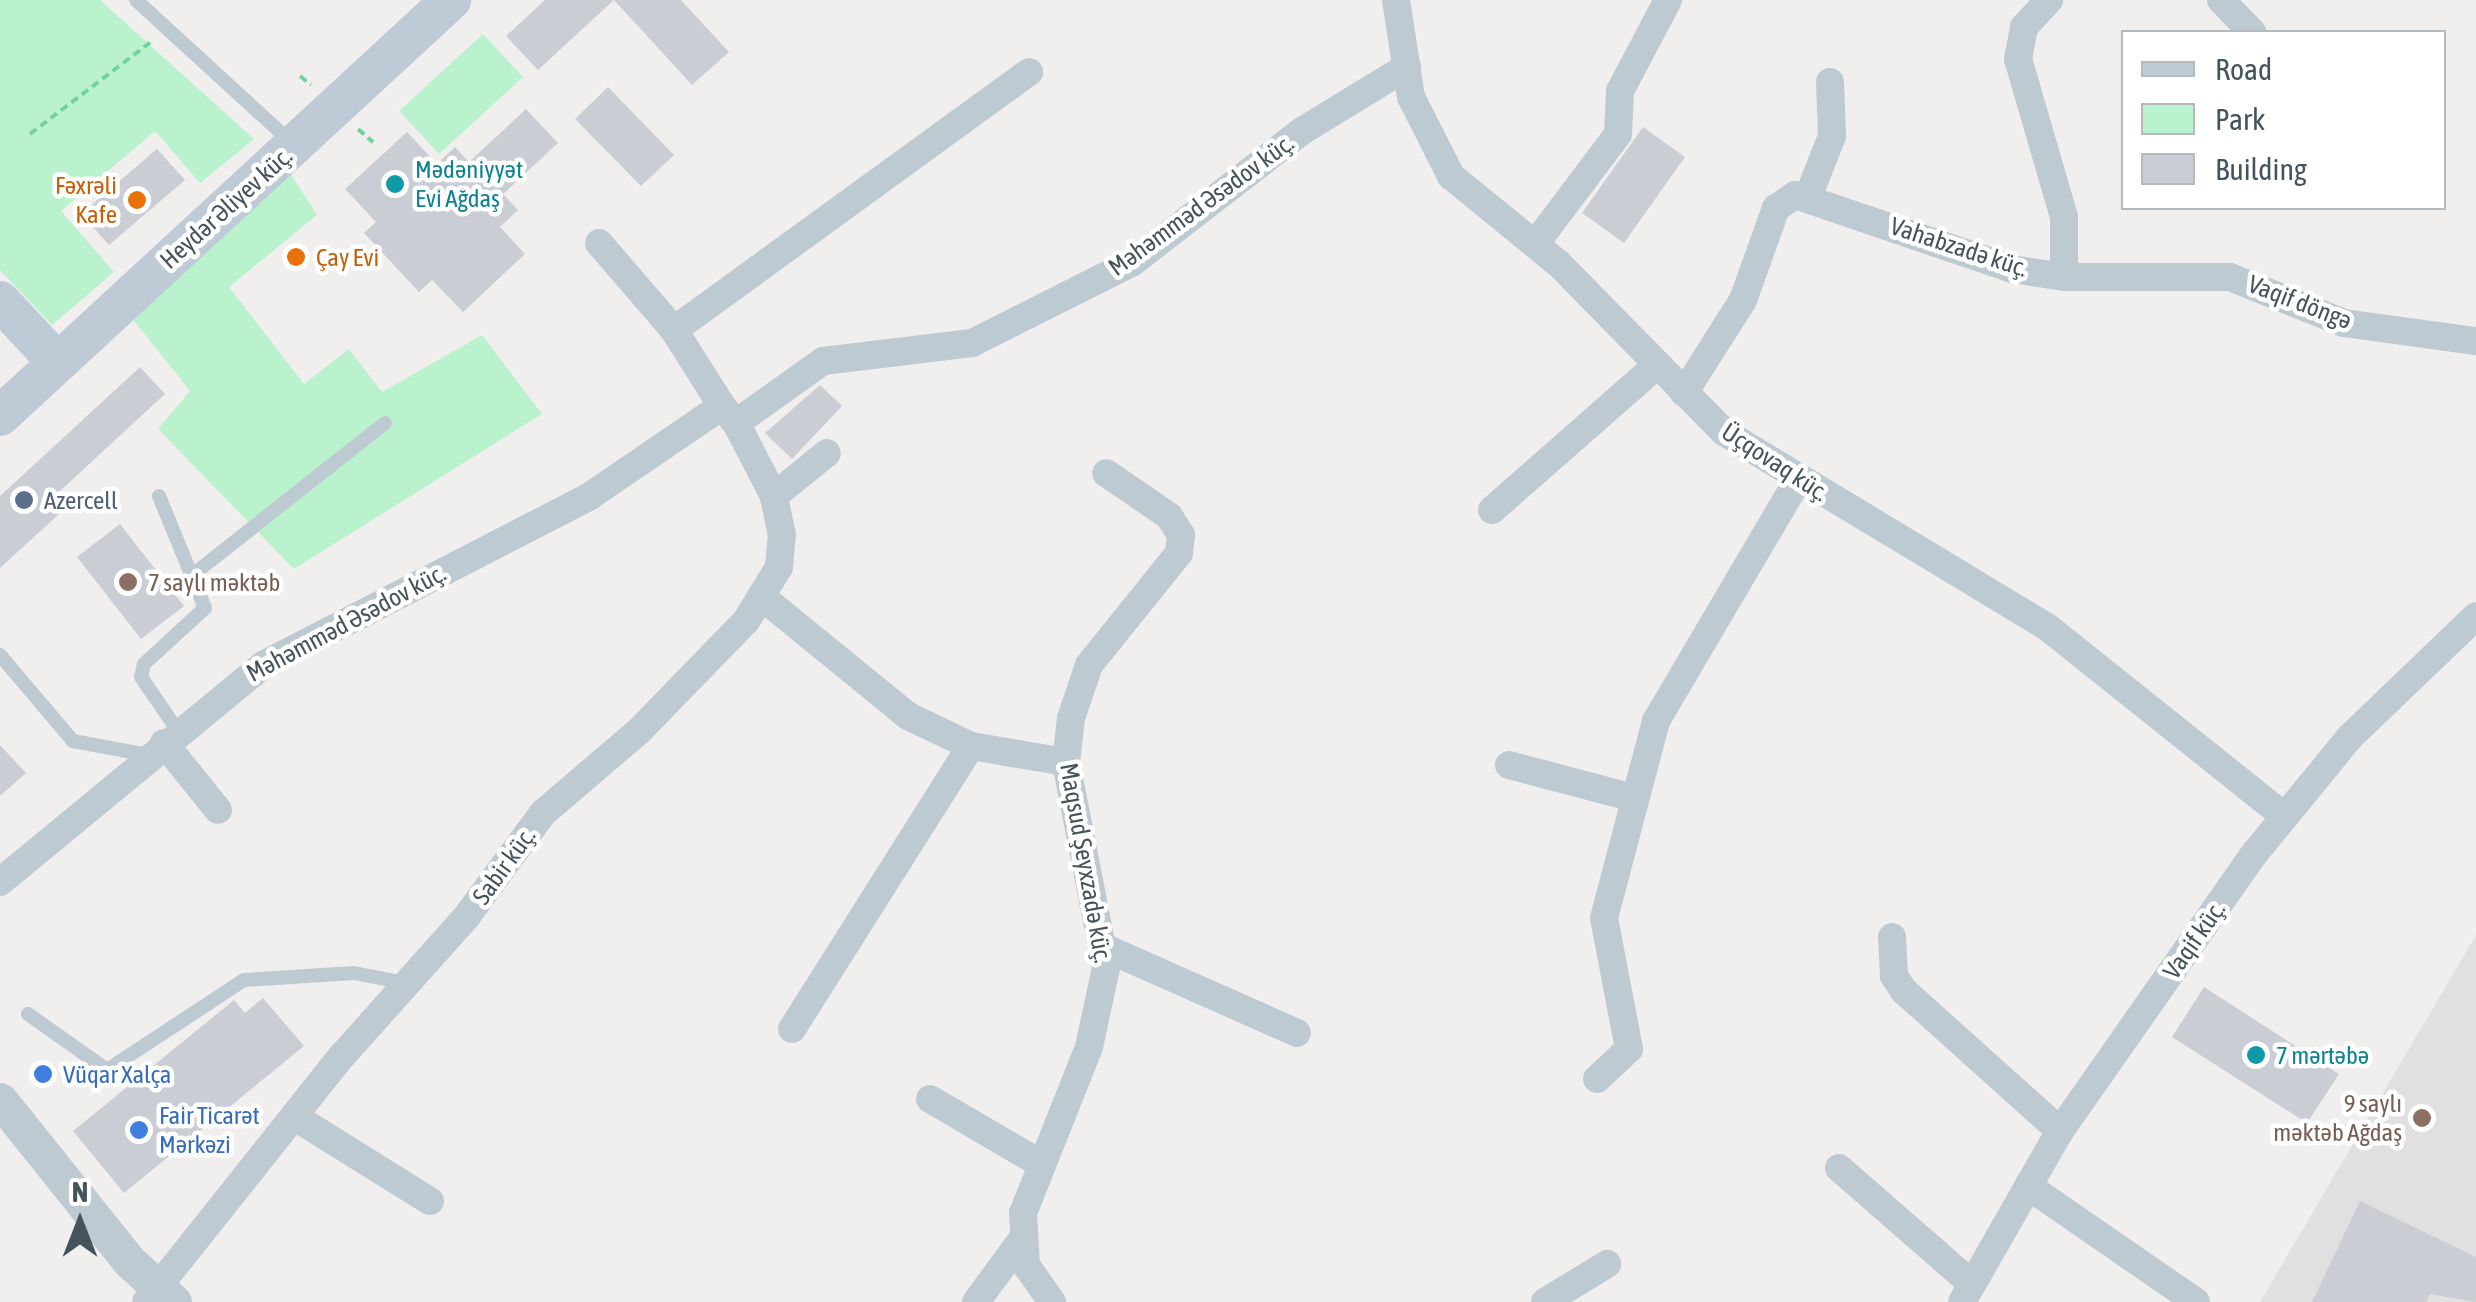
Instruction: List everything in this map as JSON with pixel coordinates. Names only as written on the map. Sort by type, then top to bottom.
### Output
[{"type":"main road","name":"Heydər Əliyev küç.","points":[[0,416],[451,0]]},
{"type":"main road","points":[[0,302],[57,362]]},
{"type":"street","name":"Üçqovaq küç.","points":[[1396,0],[1407,67],[1435,154],[1536,243],[1724,432],[2046,626],[2283,815]]},
{"type":"street","points":[[1536,243],[1618,134],[1620,91],[1668,0]]},
{"type":"street","name":"Vahabzadə küç.","points":[[1808,197],[2012,268],[2064,277],[2064,217],[2018,60],[2024,27],[2049,0]]},
{"type":"street","points":[[2221,0],[2250,30]]},
{"type":"street","name":"Məhəmməd Əsədov küç.","points":[[0,882],[263,664],[590,496],[823,361],[972,344],[1132,262],[1302,131],[1407,67]]},
{"type":"street","points":[[674,330],[1029,72]]},
{"type":"street","points":[[1684,393],[1743,300],[1776,208],[1784,198],[1808,197],[1832,136],[1830,82]]},
{"type":"street","points":[[599,243],[674,330],[729,414]]},
{"type":"street","name":"Vaqif döngə","points":[[2064,277],[2230,277],[2344,323],[2476,341]]},
{"type":"street","points":[[1492,510],[1656,366]]},
{"type":"street","name":"Sabir küç.","points":[[159,1298],[295,1117],[543,813],[700,672],[761,596],[779,567],[774,496],[729,414]]},
{"type":"street","points":[[774,496],[827,454]]},
{"type":"street","name":"Maqsud Şeyxzadə küç.","points":[[1020,1242],[1038,1162],[1088,1047],[1103,946],[1066,762],[1089,664],[1179,552],[1181,535],[1169,516],[1106,473]]},
{"type":"street","points":[[1597,1079],[1629,1049],[1604,918],[1656,721],[1680,671],[1798,480]]},
{"type":"street","points":[[761,596],[857,681],[972,746],[1066,762]]},
{"type":"street","name":"Vaqif küç.","points":[[1967,1293],[2060,1130],[2283,815],[2476,616]]},
{"type":"street","points":[[164,743],[218,810]]},
{"type":"street","points":[[792,1029],[972,746]]},
{"type":"street","points":[[1508,765],[1634,798]]},
{"type":"street","points":[[1892,936],[1894,976],[1904,991],[2060,1130]]},
{"type":"street","points":[[1103,946],[1297,1032]]},
{"type":"street","points":[[930,1099],[1038,1162]]},
{"type":"street","points":[[0,1100],[159,1298]]},
{"type":"street","points":[[295,1117],[430,1201]]},
{"type":"street","points":[[1839,1168],[1967,1293]]},
{"type":"street","points":[[2028,1186],[2196,1302]]},
{"type":"street","points":[[976,1302],[1020,1242],[1052,1302]]},
{"type":"street","points":[[1546,1302],[1607,1264]]},
{"type":"lane","points":[[136,0],[295,145]]},
{"type":"lane","points":[[195,573],[384,424]]},
{"type":"lane","points":[[0,655],[74,740],[164,743],[141,677],[144,664],[205,608],[195,573],[159,496]]},
{"type":"lane","points":[[28,1014],[106,1070],[244,980],[354,973],[407,984]]},
{"type":"path","points":[[30,134],[168,29]]},
{"type":"shaded area","name":"9 saylı məktəb Ağdaş","points":[[2476,935],[2476,1302],[2260,1302]]},
{"type":"green space","points":[[0,0],[100,0],[254,139],[200,183],[155,131],[61,211],[114,272],[52,325],[0,270]]},
{"type":"green space","points":[[483,34],[523,77],[439,154],[399,111]]},
{"type":"green space","points":[[289,171],[317,215],[229,287],[304,384],[349,349],[382,392],[482,335],[542,414],[294,569],[158,429],[190,391],[131,317]]},
{"type":"building","points":[[545,0],[614,0],[538,70],[506,36]]},
{"type":"building","points":[[614,0],[681,0],[729,52],[692,85]]},
{"type":"building","points":[[608,87],[674,155],[641,186],[575,119]]},
{"type":"building","points":[[526,109],[558,143],[503,194],[518,210],[500,227],[525,254],[463,312],[432,280],[419,292],[364,233],[376,222],[345,189],[407,132],[437,164],[455,147],[469,162]]},
{"type":"building","points":[[1643,127],[1685,157],[1624,243],[1582,213]]},
{"type":"building","points":[[157,149],[185,180],[109,245],[81,214]]},
{"type":"building","points":[[140,367],[165,394],[59,492],[70,504],[0,568],[0,496]]},
{"type":"building","points":[[820,385],[842,406],[792,459],[765,433]]},
{"type":"building","points":[[120,524],[184,606],[141,639],[77,557]]},
{"type":"building","points":[[0,745],[26,773],[0,796]]},
{"type":"building","name":"7 mərtəbə","points":[[2204,987],[2339,1074],[2307,1123],[2172,1037]]},
{"type":"building","points":[[263,998],[304,1046],[124,1193],[73,1131],[234,1000],[245,1013]]},
{"type":"building","points":[[2360,1201],[2476,1257],[2476,1302],[2430,1294],[2426,1302],[2312,1302]]},
{"type":"place","name":"Mədəniyyət Evi Ağdaş","points":[[395,184]]},
{"type":"place","name":"Fəxrəli Kafe","points":[[137,200]]},
{"type":"place","name":"Çay Evi","points":[[296,257]]},
{"type":"place","name":"Azercell","points":[[24,500]]},
{"type":"place","name":"7 saylı məktəb","points":[[128,582]]},
{"type":"place","name":"7 mərtəbə","points":[[2256,1055]]},
{"type":"place","name":"Vüqar Xalça","points":[[43,1074]]},
{"type":"place","name":"9 saylı məktəb Ağdaş","points":[[2422,1118]]},
{"type":"place","name":"Fair Ticarət Mərkəzi","points":[[139,1130]]}]
